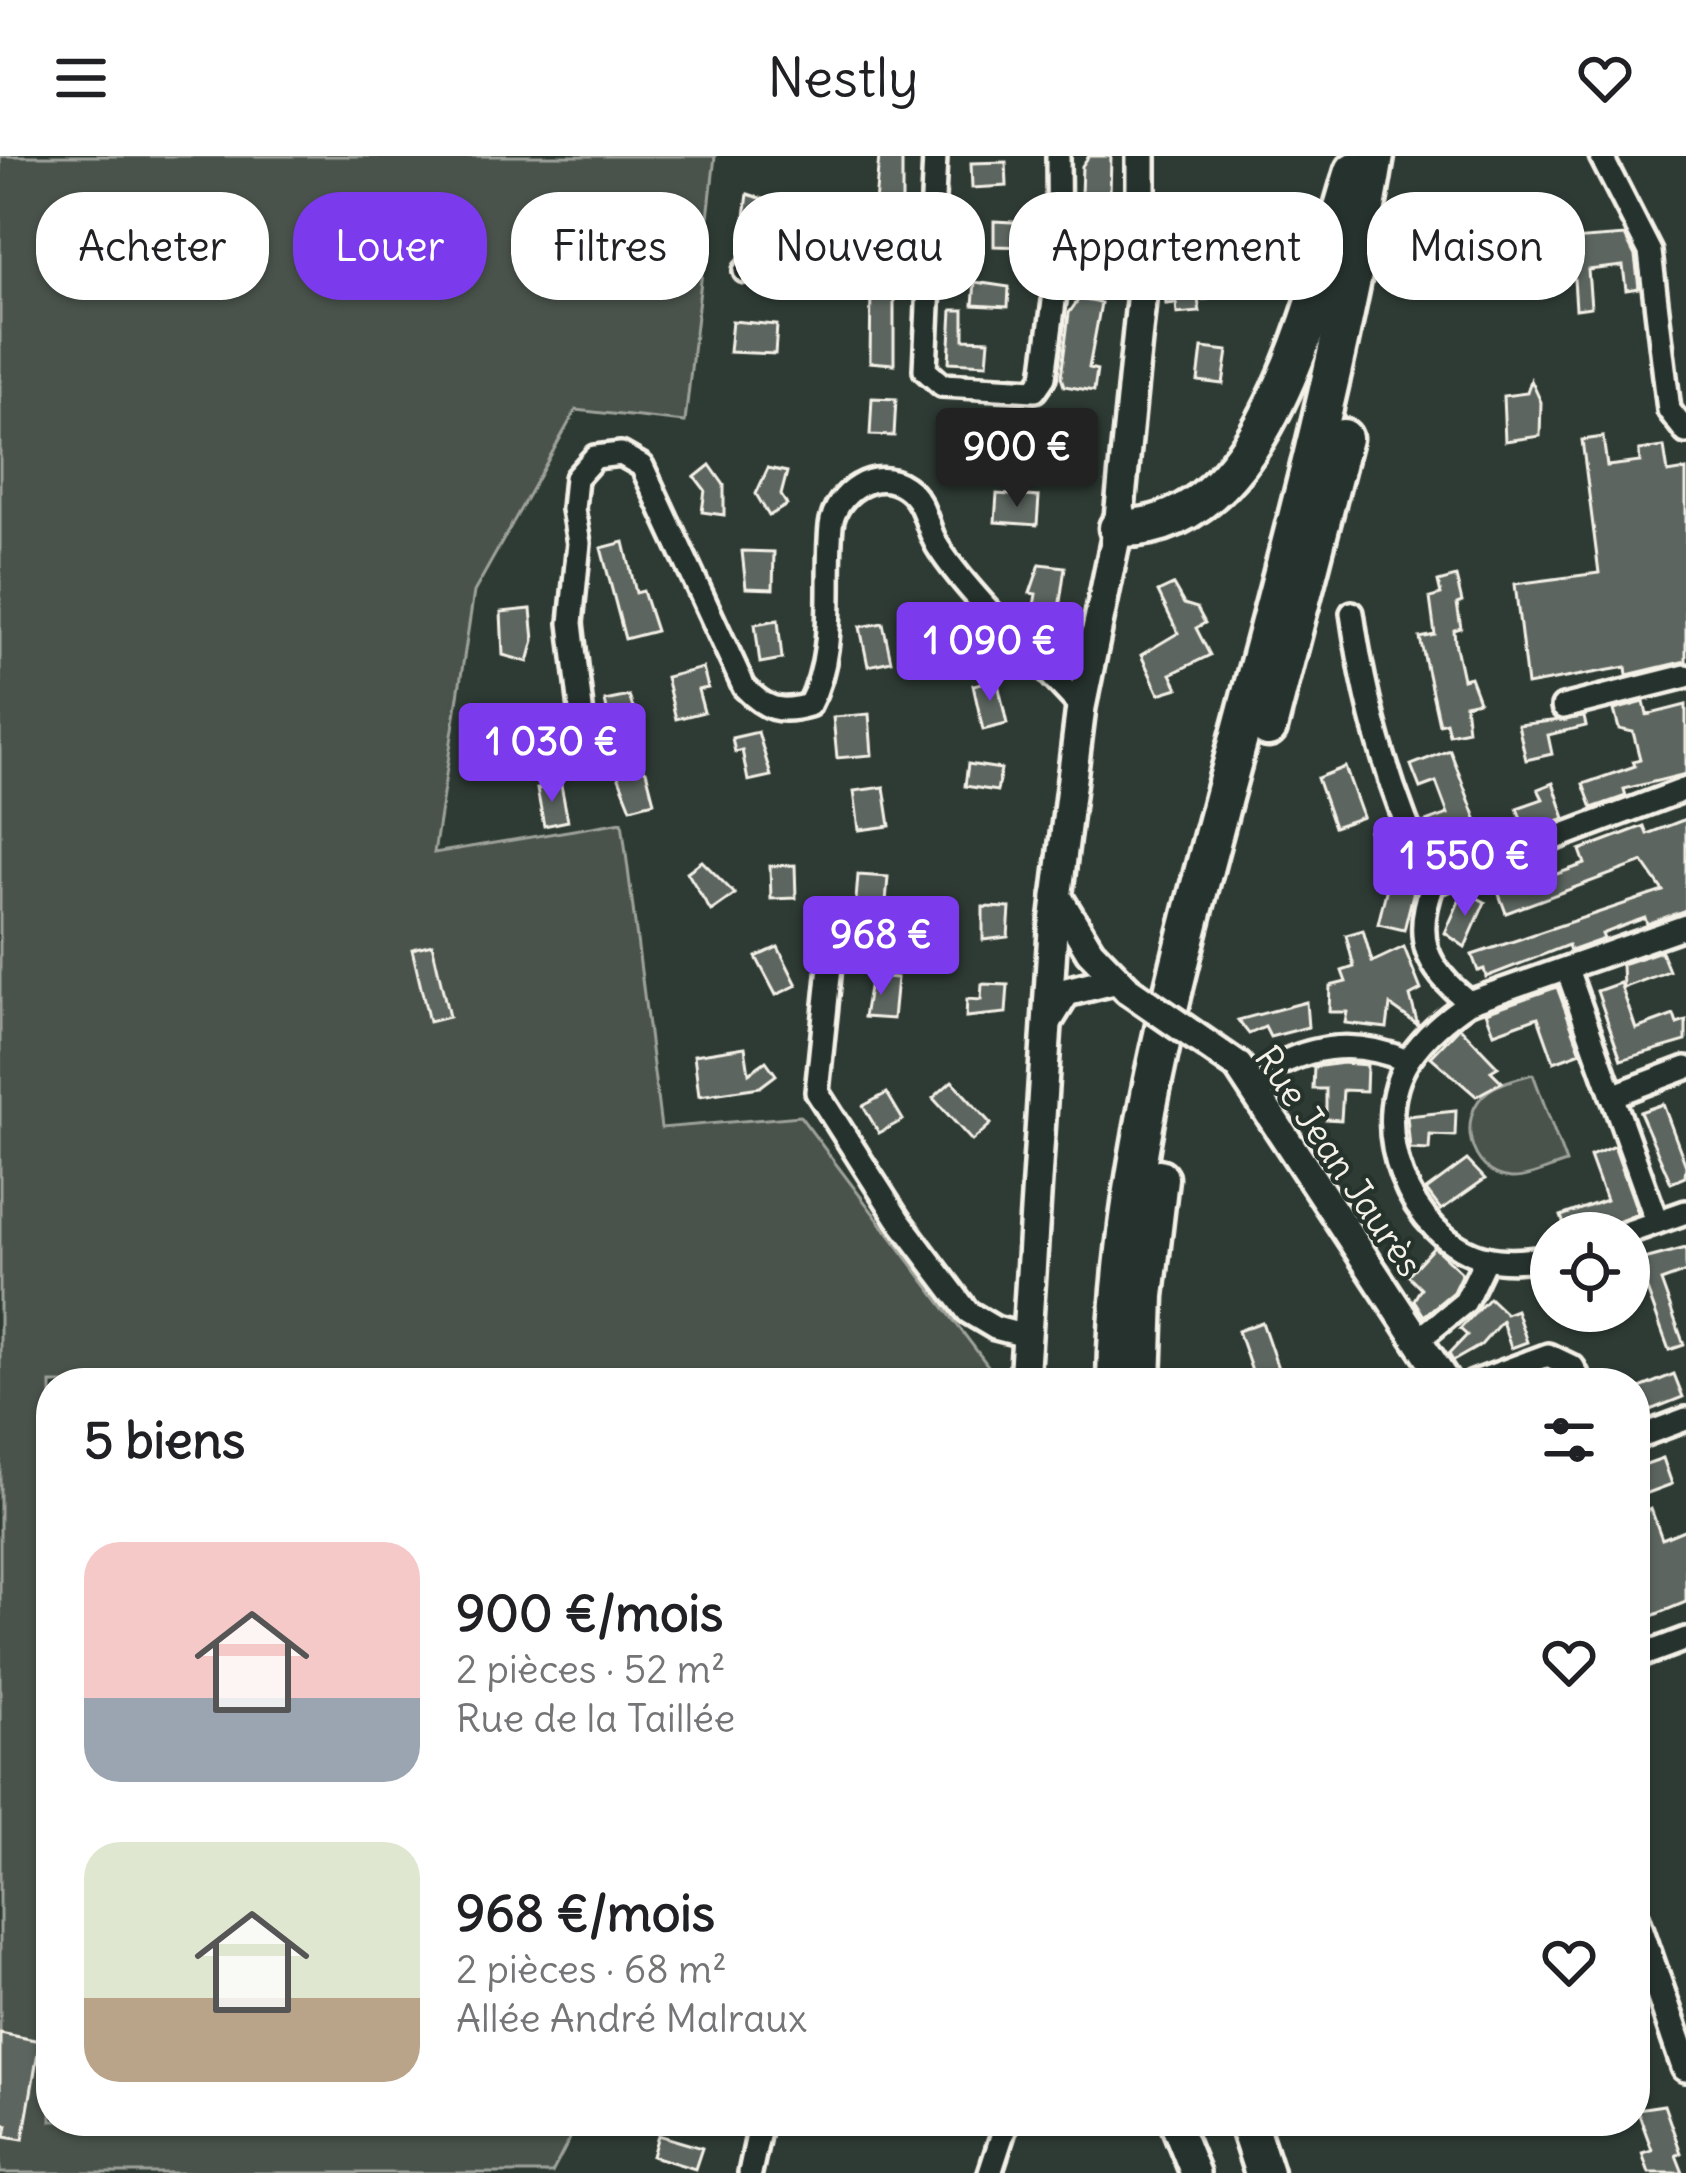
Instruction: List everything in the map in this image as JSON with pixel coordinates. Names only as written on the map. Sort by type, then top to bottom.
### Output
[{"type":"highway","points":[[1118,528],[1143,529],[1173,520],[1232,475],[1253,445],[1282,387],[1358,156]]},
{"type":"highway","points":[[1117,1368],[1124,1251],[1155,1072],[1329,399],[1375,156]]},
{"type":"highway","points":[[1143,1368],[1148,1273],[1179,1073],[1332,490],[1398,156]]},
{"type":"highway","points":[[1252,2136],[1264,2173]]},
{"type":"highway","points":[[1277,2136],[1288,2173]]},
{"type":"street","points":[[933,192],[935,156]]},
{"type":"street","points":[[928,300],[925,370],[941,385],[1035,390],[1044,377],[1059,263],[1058,156]]},
{"type":"street","points":[[1025,1368],[1057,896],[1081,707],[1118,528],[1141,301],[1141,156]]},
{"type":"street","points":[[1600,156],[1650,252],[1669,410],[1686,432]]},
{"type":"street","points":[[586,752],[572,623],[579,543],[573,509],[576,478],[595,457],[621,454],[642,466],[744,687],[762,705],[786,712],[808,706],[824,677],[832,520],[848,492],[874,479],[902,484],[921,503],[938,549],[1081,707]]},
{"type":"street","points":[[1352,613],[1383,753],[1433,884],[1420,934],[1429,963],[1469,1002]]},
{"type":"street","points":[[1563,707],[1686,676]]},
{"type":"street","points":[[1433,884],[1686,789]]},
{"type":"street","name":"Rue Jean Jaurès","points":[[1057,896],[1121,985],[1238,1066],[1435,1368]]},
{"type":"street","points":[[1530,1257],[1486,1258],[1437,1230],[1401,1176],[1393,1118],[1407,1060],[1440,1022],[1469,1002],[1568,972],[1686,926]]},
{"type":"street","points":[[832,947],[817,1092],[898,1219],[968,1312],[995,1328],[1026,1336]]},
{"type":"street","points":[[1568,972],[1658,1222]]},
{"type":"street","points":[[1046,1025],[1066,992],[1121,985]]},
{"type":"street","points":[[1277,1065],[1324,1048],[1358,1046],[1407,1060]]},
{"type":"street","points":[[1612,1096],[1686,1068]]},
{"type":"street","points":[[1650,1225],[1686,1212]]},
{"type":"street","points":[[1417,1341],[1466,1302],[1486,1258]]},
{"type":"street","points":[[1513,1368],[1548,1355],[1574,1368]]},
{"type":"street","points":[[1650,1432],[1686,1419]]},
{"type":"street","points":[[1650,1652],[1686,1639]]},
{"type":"street","points":[[1650,1963],[1686,2067]]},
{"type":"street","points":[[750,2173],[758,2136]]},
{"type":"street","points":[[989,2173],[1002,2136]]},
{"type":"street","points":[[1180,2136],[1195,2173]]},
{"type":"shaded area","points":[[0,156],[715,156],[709,209],[709,192],[511,192],[511,300],[699,300],[685,422],[576,410],[474,592],[434,853],[622,822],[661,1128],[800,1116],[990,1368],[36,1368],[36,2136],[571,2136],[552,2173],[0,2173]]},
{"type":"shaded area","points":[[1533,1074],[1566,1163],[1524,1177],[1496,1174],[1476,1155],[1471,1142],[1472,1114],[1488,1091]]},
{"type":"building","points":[[879,156],[902,156],[902,192],[876,192]]},
{"type":"building","points":[[1089,156],[1111,156],[1110,192],[1081,192],[1082,166]]},
{"type":"building","points":[[1006,162],[1007,186],[972,188],[971,163]]},
{"type":"building","points":[[994,221],[1009,222],[1009,246],[994,246]]},
{"type":"building","points":[[1625,236],[1635,256],[1639,288],[1626,290],[1623,266],[1588,270],[1591,307],[1576,309],[1575,300],[1585,300],[1585,239]]},
{"type":"building","points":[[985,283],[1009,287],[1008,307],[973,305],[973,300],[985,300]]},
{"type":"building","points":[[871,300],[894,300],[894,364],[870,362]]},
{"type":"building","points":[[1078,300],[1101,303],[1089,368],[1097,370],[1094,391],[1064,386],[1061,377],[1069,313]]},
{"type":"building","points":[[1165,300],[1198,300],[1200,312],[1177,314],[1176,303],[1166,304]]},
{"type":"building","points":[[952,310],[964,310],[964,339],[989,340],[987,364],[949,362]]},
{"type":"building","points":[[732,321],[777,325],[775,354],[729,352]]},
{"type":"building","points":[[1202,348],[1228,351],[1223,384],[1198,381]]},
{"type":"building","points":[[1531,380],[1541,402],[1540,436],[1505,441],[1503,396],[1527,393]]},
{"type":"building","points":[[872,398],[896,399],[894,436],[870,435]]},
{"type":"building","points":[[937,421],[983,421],[981,444],[936,441]]},
{"type":"building","points":[[1031,424],[1068,427],[1067,451],[1029,448]]},
{"type":"building","points":[[1603,437],[1607,466],[1640,462],[1639,450],[1664,447],[1668,473],[1686,470],[1686,661],[1627,675],[1626,667],[1527,685],[1515,584],[1599,573],[1582,440]]},
{"type":"building","points":[[710,465],[724,485],[724,515],[702,512],[705,490],[695,477]]},
{"type":"building","points":[[768,468],[787,472],[781,495],[787,505],[769,516],[756,494]]},
{"type":"building","points":[[997,494],[1039,497],[1037,525],[995,522]]},
{"type":"building","points":[[624,542],[636,593],[643,591],[656,631],[625,639],[601,548]]},
{"type":"building","points":[[742,551],[774,552],[773,589],[746,588]]},
{"type":"building","points":[[1040,564],[1065,567],[1058,616],[1033,612],[1036,594],[1030,593]]},
{"type":"building","points":[[1456,577],[1462,602],[1457,604],[1461,628],[1454,630],[1455,642],[1463,679],[1470,677],[1479,701],[1465,704],[1468,730],[1449,734],[1446,722],[1439,724],[1420,638],[1435,635],[1430,598],[1441,595],[1438,582]]},
{"type":"building","points":[[1173,585],[1184,604],[1197,608],[1205,623],[1196,628],[1210,655],[1171,674],[1178,688],[1159,694],[1141,655],[1178,633],[1158,592]]},
{"type":"building","points":[[531,609],[534,640],[528,662],[503,655],[501,612]]},
{"type":"building","points":[[778,620],[782,659],[760,663],[755,624]]},
{"type":"building","points":[[958,620],[965,652],[929,660],[923,635],[937,632],[935,625]]},
{"type":"building","points":[[883,623],[891,661],[868,666],[860,627]]},
{"type":"building","points":[[703,668],[708,688],[698,690],[704,712],[676,719],[666,677]]},
{"type":"building","points":[[997,679],[1007,724],[983,730],[973,685]]},
{"type":"building","points":[[629,696],[640,729],[613,735],[605,701]]},
{"type":"building","points":[[1644,702],[1647,715],[1686,705],[1686,774],[1624,789],[1626,796],[1592,808],[1583,784],[1635,766],[1633,761],[1640,759],[1633,732],[1619,729],[1614,710]]},
{"type":"building","points":[[523,708],[534,756],[507,763],[495,715]]},
{"type":"building","points":[[869,714],[872,755],[837,758],[833,717]]},
{"type":"building","points":[[1584,717],[1586,726],[1548,735],[1552,754],[1526,760],[1518,725]]},
{"type":"building","points":[[758,732],[771,776],[748,781],[742,750],[735,752],[732,738]]},
{"type":"building","points":[[1450,750],[1485,842],[1461,850],[1455,835],[1431,844],[1423,823],[1448,814],[1436,782],[1420,788],[1411,765]]},
{"type":"building","points":[[617,753],[646,771],[654,802],[631,808],[615,768],[620,766]]},
{"type":"building","points":[[968,764],[1001,769],[997,791],[965,786]]},
{"type":"building","points":[[1345,767],[1363,817],[1334,827],[1317,778]]},
{"type":"building","points":[[1553,783],[1565,818],[1526,832],[1517,808],[1543,799],[1538,789]]},
{"type":"building","points":[[561,785],[568,821],[544,826],[537,789]]},
{"type":"building","points":[[884,787],[890,826],[859,830],[854,791]]},
{"type":"building","points":[[1686,819],[1686,910],[1647,924],[1645,918],[1602,934],[1604,939],[1570,951],[1568,945],[1486,977],[1484,969],[1478,971],[1472,955],[1663,891],[1643,862],[1506,913],[1497,889],[1527,878],[1524,872],[1543,865],[1548,877],[1585,864],[1580,850],[1644,826],[1647,834]]},
{"type":"building","points":[[1390,823],[1406,862],[1383,871],[1369,831]]},
{"type":"building","points":[[702,861],[735,894],[711,911],[687,872]]},
{"type":"building","points":[[795,865],[796,898],[771,899],[770,866]]},
{"type":"building","points":[[858,875],[888,877],[885,915],[855,913]]},
{"type":"building","points":[[1388,883],[1414,890],[1404,930],[1378,924]]},
{"type":"building","points":[[1470,894],[1485,902],[1465,947],[1445,933],[1460,899],[1466,902]]},
{"type":"building","points":[[983,907],[1010,908],[1008,937],[983,940]]},
{"type":"building","points":[[1363,930],[1372,962],[1404,947],[1421,990],[1410,996],[1418,1025],[1390,1005],[1387,1028],[1345,1023],[1347,1012],[1329,1012],[1330,986],[1346,982],[1342,971],[1354,967],[1346,935]]},
{"type":"building","points":[[432,944],[449,1017],[429,1022],[412,949]]},
{"type":"building","points":[[778,947],[797,985],[776,995],[756,957]]},
{"type":"building","points":[[1661,951],[1669,971],[1623,988],[1622,964]]},
{"type":"building","points":[[871,976],[897,978],[893,1019],[864,1017]]},
{"type":"building","points":[[1620,983],[1636,1029],[1674,1015],[1677,1024],[1686,1021],[1686,1041],[1621,1060],[1597,991]]},
{"type":"building","points":[[982,984],[1008,985],[1006,1013],[966,1017],[967,999],[981,1000]]},
{"type":"building","points":[[1557,987],[1581,1052],[1554,1062],[1538,1017],[1494,1033],[1486,1012]]},
{"type":"building","points":[[1306,1002],[1308,1027],[1270,1037],[1265,1027],[1249,1034],[1238,1020]]},
{"type":"building","points":[[1460,1027],[1498,1067],[1491,1071],[1502,1082],[1476,1096],[1431,1057]]},
{"type":"building","points":[[745,1047],[749,1073],[766,1061],[776,1075],[760,1087],[699,1096],[694,1055]]},
{"type":"building","points":[[1367,1065],[1366,1091],[1343,1090],[1341,1120],[1326,1119],[1326,1089],[1313,1089],[1314,1067]]},
{"type":"building","points":[[952,1081],[991,1124],[972,1141],[933,1098]]},
{"type":"building","points":[[887,1093],[903,1120],[879,1133],[863,1106]]},
{"type":"building","points":[[1663,1104],[1686,1166],[1685,1177],[1671,1183],[1640,1112]]},
{"type":"building","points":[[1456,1111],[1455,1136],[1430,1135],[1429,1150],[1410,1149],[1407,1116]]},
{"type":"building","points":[[1614,1146],[1638,1212],[1572,1212],[1606,1200],[1590,1156]]},
{"type":"building","points":[[1467,1160],[1485,1179],[1441,1210],[1426,1190]]},
{"type":"building","points":[[1434,1247],[1462,1273],[1453,1292],[1424,1316],[1414,1300],[1421,1288],[1408,1275]]},
{"type":"building","points":[[1686,1248],[1686,1272],[1661,1281],[1684,1345],[1669,1350],[1650,1298],[1650,1257]]},
{"type":"building","points":[[1489,1298],[1506,1314],[1516,1310],[1527,1342],[1511,1348],[1502,1321],[1481,1345],[1453,1361],[1449,1354],[1467,1335],[1460,1329]]},
{"type":"building","points":[[1262,1322],[1278,1368],[1251,1368],[1238,1331]]},
{"type":"building","points":[[1674,1374],[1683,1397],[1650,1410],[1650,1384]]},
{"type":"building","points":[[1663,1458],[1672,1484],[1650,1492],[1650,1463]]},
{"type":"building","points":[[1650,1509],[1662,1539],[1686,1529],[1686,1602],[1650,1617]]},
{"type":"building","points":[[0,2033],[36,2040],[23,2139],[5,2136],[7,2125],[0,2124]]},
{"type":"building","points":[[1664,2105],[1683,2173],[1649,2173],[1642,2153],[1652,2150],[1647,2136],[1650,2107]]},
{"type":"building","points":[[658,2136],[702,2148],[695,2169],[652,2156]]}]
